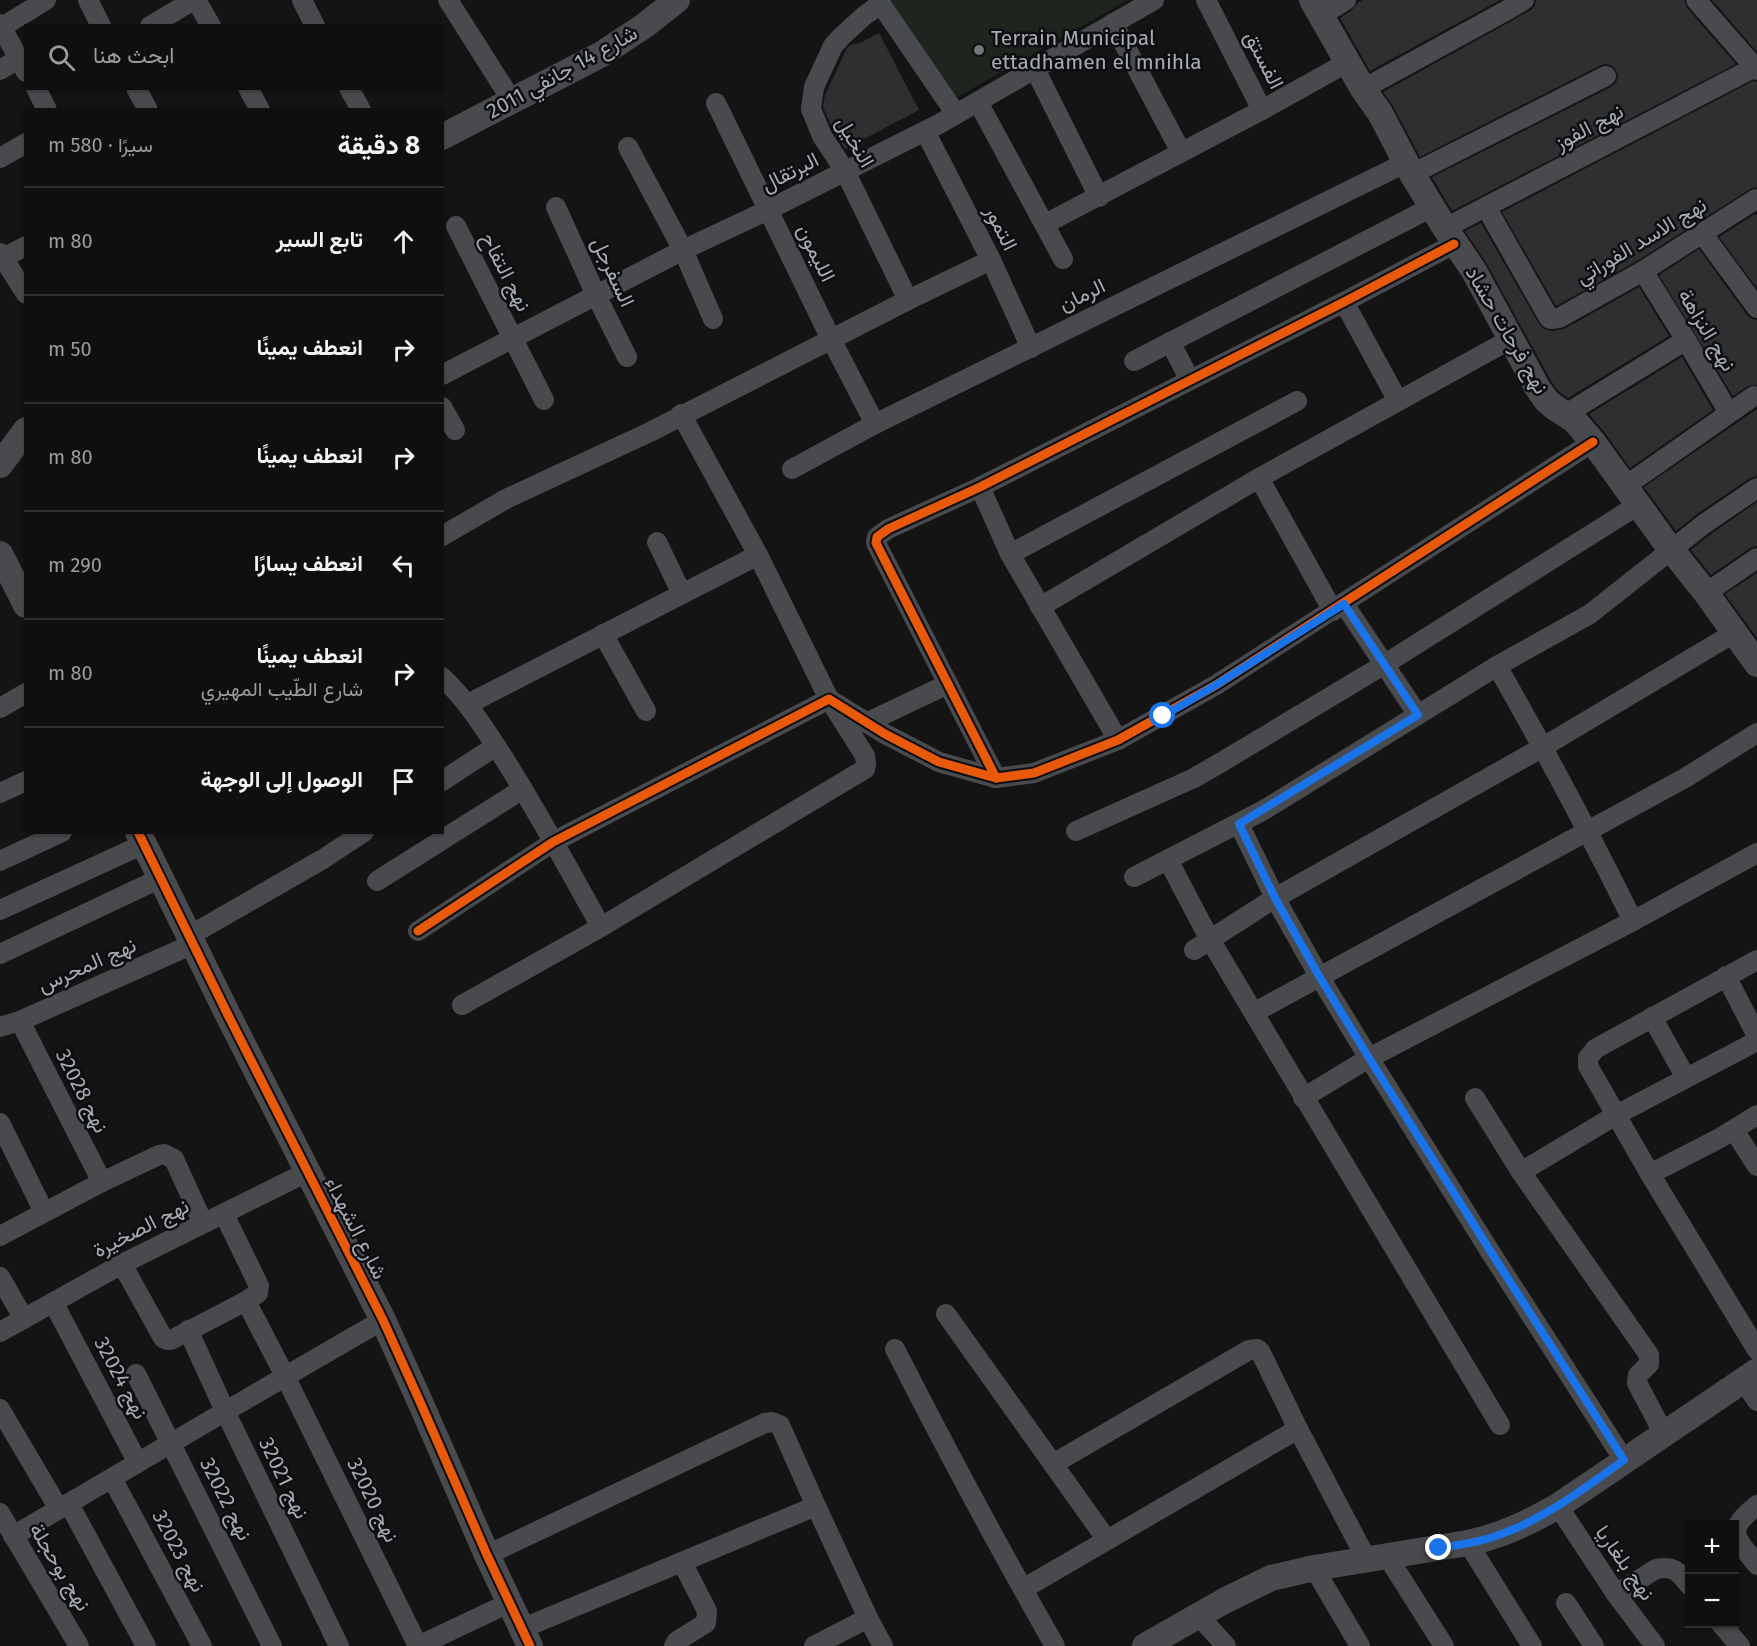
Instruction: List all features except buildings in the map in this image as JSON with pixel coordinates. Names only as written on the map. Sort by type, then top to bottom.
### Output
[{"type":"street","points":[[0,70],[22,65],[1,25],[46,0]]},
{"type":"street","points":[[88,0],[100,24]]},
{"type":"street","points":[[153,24],[195,0],[210,24]]},
{"type":"street","points":[[302,0],[314,24]]},
{"type":"street","points":[[448,0],[512,101]]},
{"type":"street","name":"شارع 14 جانفي 2011","points":[[444,136],[600,55],[644,26],[677,0]]},
{"type":"street","name":"البرتقال","points":[[444,374],[683,250],[925,131],[1154,0]]},
{"type":"street","name":"الفستق","points":[[1206,0],[1262,110]]},
{"type":"street","points":[[1316,8],[1346,0]]},
{"type":"street","points":[[1363,88],[1524,0]]},
{"type":"street","points":[[1696,0],[1756,69]]},
{"type":"street","points":[[875,7],[956,114]]},
{"type":"street","name":"النخيل","points":[[875,7],[833,46],[814,87],[811,109],[819,130],[845,171],[908,300]]},
{"type":"street","name":"نهج فرحات حشاد","points":[[1316,8],[1384,120],[1404,167],[1474,270],[1537,387],[1546,400],[1582,428],[1756,662]]},
{"type":"street","points":[[1113,23],[1181,152]]},
{"type":"street","points":[[1045,224],[1348,62]]},
{"type":"street","points":[[1035,69],[1099,196]]},
{"type":"street","name":"نهج الفوز","points":[[1444,226],[1486,207],[1756,69]]},
{"type":"street","name":"الرمان","points":[[792,469],[875,424],[1404,167],[1606,76]]},
{"type":"street","points":[[38,90],[46,108]]},
{"type":"street","points":[[137,90],[147,108]]},
{"type":"street","points":[[249,90],[259,108]]},
{"type":"street","points":[[350,90],[360,108]]},
{"type":"street","points":[[978,102],[1063,259]]},
{"type":"street","name":"الليمون","points":[[716,103],[875,424]]},
{"type":"street","name":"التمور","points":[[925,131],[991,260],[1030,348]]},
{"type":"street","points":[[0,158],[24,144]]},
{"type":"street","points":[[628,147],[683,250],[713,319]]},
{"type":"street","name":"نهج الاسد الفوراتي","points":[[1486,207],[1551,319],[1559,318],[1643,271],[1757,199]]},
{"type":"street","name":"السفرجل","points":[[556,207],[596,296],[627,357]]},
{"type":"street","name":"نهج التفاح","points":[[456,226],[544,400]]},
{"type":"street","points":[[996,778],[876,543],[877,537],[888,529],[980,487],[1344,302],[1444,226]]},
{"type":"street","points":[[1134,361],[1170,342],[1444,226]]},
{"type":"street","points":[[1702,233],[1757,308]]},
{"type":"street","points":[[24,247],[1,255],[24,291]]},
{"type":"street","points":[[444,535],[506,500],[650,432],[681,414],[991,260]]},
{"type":"street","name":"نهج النزاهة","points":[[1643,271],[1729,413]]},
{"type":"street","points":[[1344,302],[1398,401]]},
{"type":"street","points":[[1040,607],[1258,478],[1511,339]]},
{"type":"street","points":[[1566,414],[1686,340]]},
{"type":"street","points":[[1170,342],[1190,380]]},
{"type":"street","points":[[1076,831],[1194,778],[1385,664],[1631,496],[1729,413],[1754,396]]},
{"type":"street","points":[[1010,554],[1297,401]]},
{"type":"street","points":[[444,411],[455,430]]},
{"type":"street","points":[[462,1005],[601,927],[865,770],[865,756],[829,699],[758,555],[681,414]]},
{"type":"street","points":[[0,465],[24,433]]},
{"type":"street","points":[[829,699],[866,723],[939,762],[996,778],[1034,773],[1118,740],[1216,685],[1593,442]]},
{"type":"street","points":[[1258,478],[1339,607],[1385,664],[1418,715]]},
{"type":"street","points":[[980,487],[1010,554],[1118,740]]},
{"type":"street","points":[[1134,876],[1239,824],[1497,666],[1590,614],[1671,549],[1727,507],[1757,488]]},
{"type":"street","points":[[657,542],[682,594]]},
{"type":"street","points":[[0,554],[6,582],[24,603]]},
{"type":"street","points":[[468,704],[758,555]]},
{"type":"street","points":[[1706,593],[1757,558]]},
{"type":"street","points":[[1202,944],[1275,898],[1543,747],[1734,633]]},
{"type":"street","points":[[603,634],[646,711]]},
{"type":"street","points":[[1497,666],[1588,830],[1633,921]]},
{"type":"street","points":[[444,678],[468,704],[496,746],[601,927]]},
{"type":"street","points":[[866,723],[948,684]]},
{"type":"street","points":[[0,708],[24,694]]},
{"type":"street","points":[[418,931],[553,842],[829,699]]},
{"type":"street","points":[[1255,1012],[1685,778],[1757,734]]},
{"type":"street","points":[[444,780],[496,746]]},
{"type":"street","points":[[0,794],[24,782]]},
{"type":"street","points":[[377,881],[523,789]]},
{"type":"street","points":[[1239,824],[1275,898],[1319,976],[1485,1243],[1624,1460]]},
{"type":"street","points":[[0,861],[58,834]]},
{"type":"street","name":"نهج المحرس","points":[[0,1027],[20,1022],[191,940],[324,860],[361,834]]},
{"type":"street","points":[[0,910],[141,838]]},
{"type":"street","name":"شارع الشهداء","points":[[141,838],[383,1320],[525,1637]]},
{"type":"street","points":[[1304,1098],[1369,1058],[1633,921],[1757,853]]},
{"type":"street","points":[[1168,860],[1202,944],[1255,1012],[1500,1425]]},
{"type":"street","points":[[0,954],[161,878]]},
{"type":"street","points":[[1757,960],[1594,1049],[1588,1058],[1588,1066],[1650,1174],[1757,1350]]},
{"type":"street","points":[[1521,1172],[1616,1115],[1757,1039],[1726,976]]},
{"type":"street","points":[[1652,1017],[1686,1078]]},
{"type":"street","name":"نهج 32028","points":[[20,1022],[102,1182]]},
{"type":"street","points":[[1475,1098],[1521,1172],[1649,1355],[1649,1364],[1638,1375],[1637,1383],[1664,1434]]},
{"type":"street","points":[[1650,1174],[1734,1130],[1757,1115]]},
{"type":"street","points":[[0,1124],[45,1212]]},
{"type":"street","points":[[1734,1130],[1757,1166]]},
{"type":"street","points":[[0,1236],[102,1182],[164,1154],[174,1159],[203,1223]]},
{"type":"street","name":"نهج الصخيرة","points":[[0,1332],[24,1319],[57,1309],[122,1264],[307,1172]]},
{"type":"street","points":[[122,1264],[163,1338],[171,1340],[258,1293],[259,1286],[224,1214]]},
{"type":"street","points":[[0,1277],[24,1319]]},
{"type":"street","name":"نهج 32020","points":[[246,1301],[418,1646]]},
{"type":"street","name":"نهج 32024","points":[[57,1309],[138,1463]]},
{"type":"street","points":[[946,1314],[1107,1540]]},
{"type":"street","points":[[13,1536],[383,1320]]},
{"type":"street","name":"نهج 32021","points":[[188,1330],[339,1646]]},
{"type":"street","points":[[895,1349],[926,1412],[1056,1646]]},
{"type":"street","points":[[1053,1464],[1253,1349],[1260,1351],[1298,1429],[1377,1558],[1444,1646]]},
{"type":"street","name":"نهج 32022","points":[[136,1374],[272,1646]]},
{"type":"street","points":[[1145,1646],[1198,1615],[1271,1578],[1314,1568],[1468,1543],[1510,1531],[1558,1506],[1664,1434],[1752,1384]]},
{"type":"street","points":[[0,1409],[64,1506],[146,1646]]},
{"type":"street","points":[[487,1556],[713,1447],[765,1423],[772,1422],[780,1425],[868,1618],[884,1646]]},
{"type":"street","points":[[1023,1589],[1298,1429]]},
{"type":"street","name":"نهج 32023","points":[[112,1478],[202,1646]]},
{"type":"street","points":[[1757,1505],[1742,1517],[1736,1531],[1737,1539],[1757,1565]]},
{"type":"street","points":[[525,1637],[682,1562],[816,1506]]},
{"type":"street","name":"نهج بلغاريا","points":[[1558,1506],[1616,1594],[1655,1646]]},
{"type":"street","name":"نهج بوحجلة","points":[[0,1513],[78,1646]]},
{"type":"street","points":[[1468,1543],[1532,1646]]},
{"type":"street","points":[[674,1646],[677,1641],[706,1623],[708,1618],[707,1611],[682,1562]]},
{"type":"street","points":[[1314,1568],[1360,1646]]},
{"type":"street","points":[[1616,1594],[1656,1569],[1677,1571],[1685,1581]]},
{"type":"street","points":[[418,1646],[509,1603]]},
{"type":"street","points":[[1566,1603],[1594,1646]]},
{"type":"street","points":[[1198,1615],[1226,1646]]},
{"type":"street","points":[[814,1646],[868,1618]]},
{"type":"street","points":[[1725,1628],[1740,1646]]},
{"type":"shaded area","name":"Terrain Municipal ettadhamen el mnihla","points":[[885,0],[1128,0],[952,100]]},
{"type":"cycle path","points":[[996,778],[876,543],[877,537],[888,529],[980,487],[1454,244]]},
{"type":"cycle path","points":[[418,931],[553,842],[829,699],[885,734],[939,762],[996,778],[1034,773],[1118,740],[1216,685],[1593,442]]},
{"type":"cycle path","points":[[139,834],[383,1320],[530,1646]]},
{"type":"place","name":"Terrain Municipal ettadhamen el mnihla","points":[[979,50]]},
{"type":"route","points":[[1163,716],[1344,604],[1418,715],[1239,824],[1275,898],[1319,976],[1624,1460],[1558,1506],[1510,1531],[1492,1538],[1439,1548]]}]
